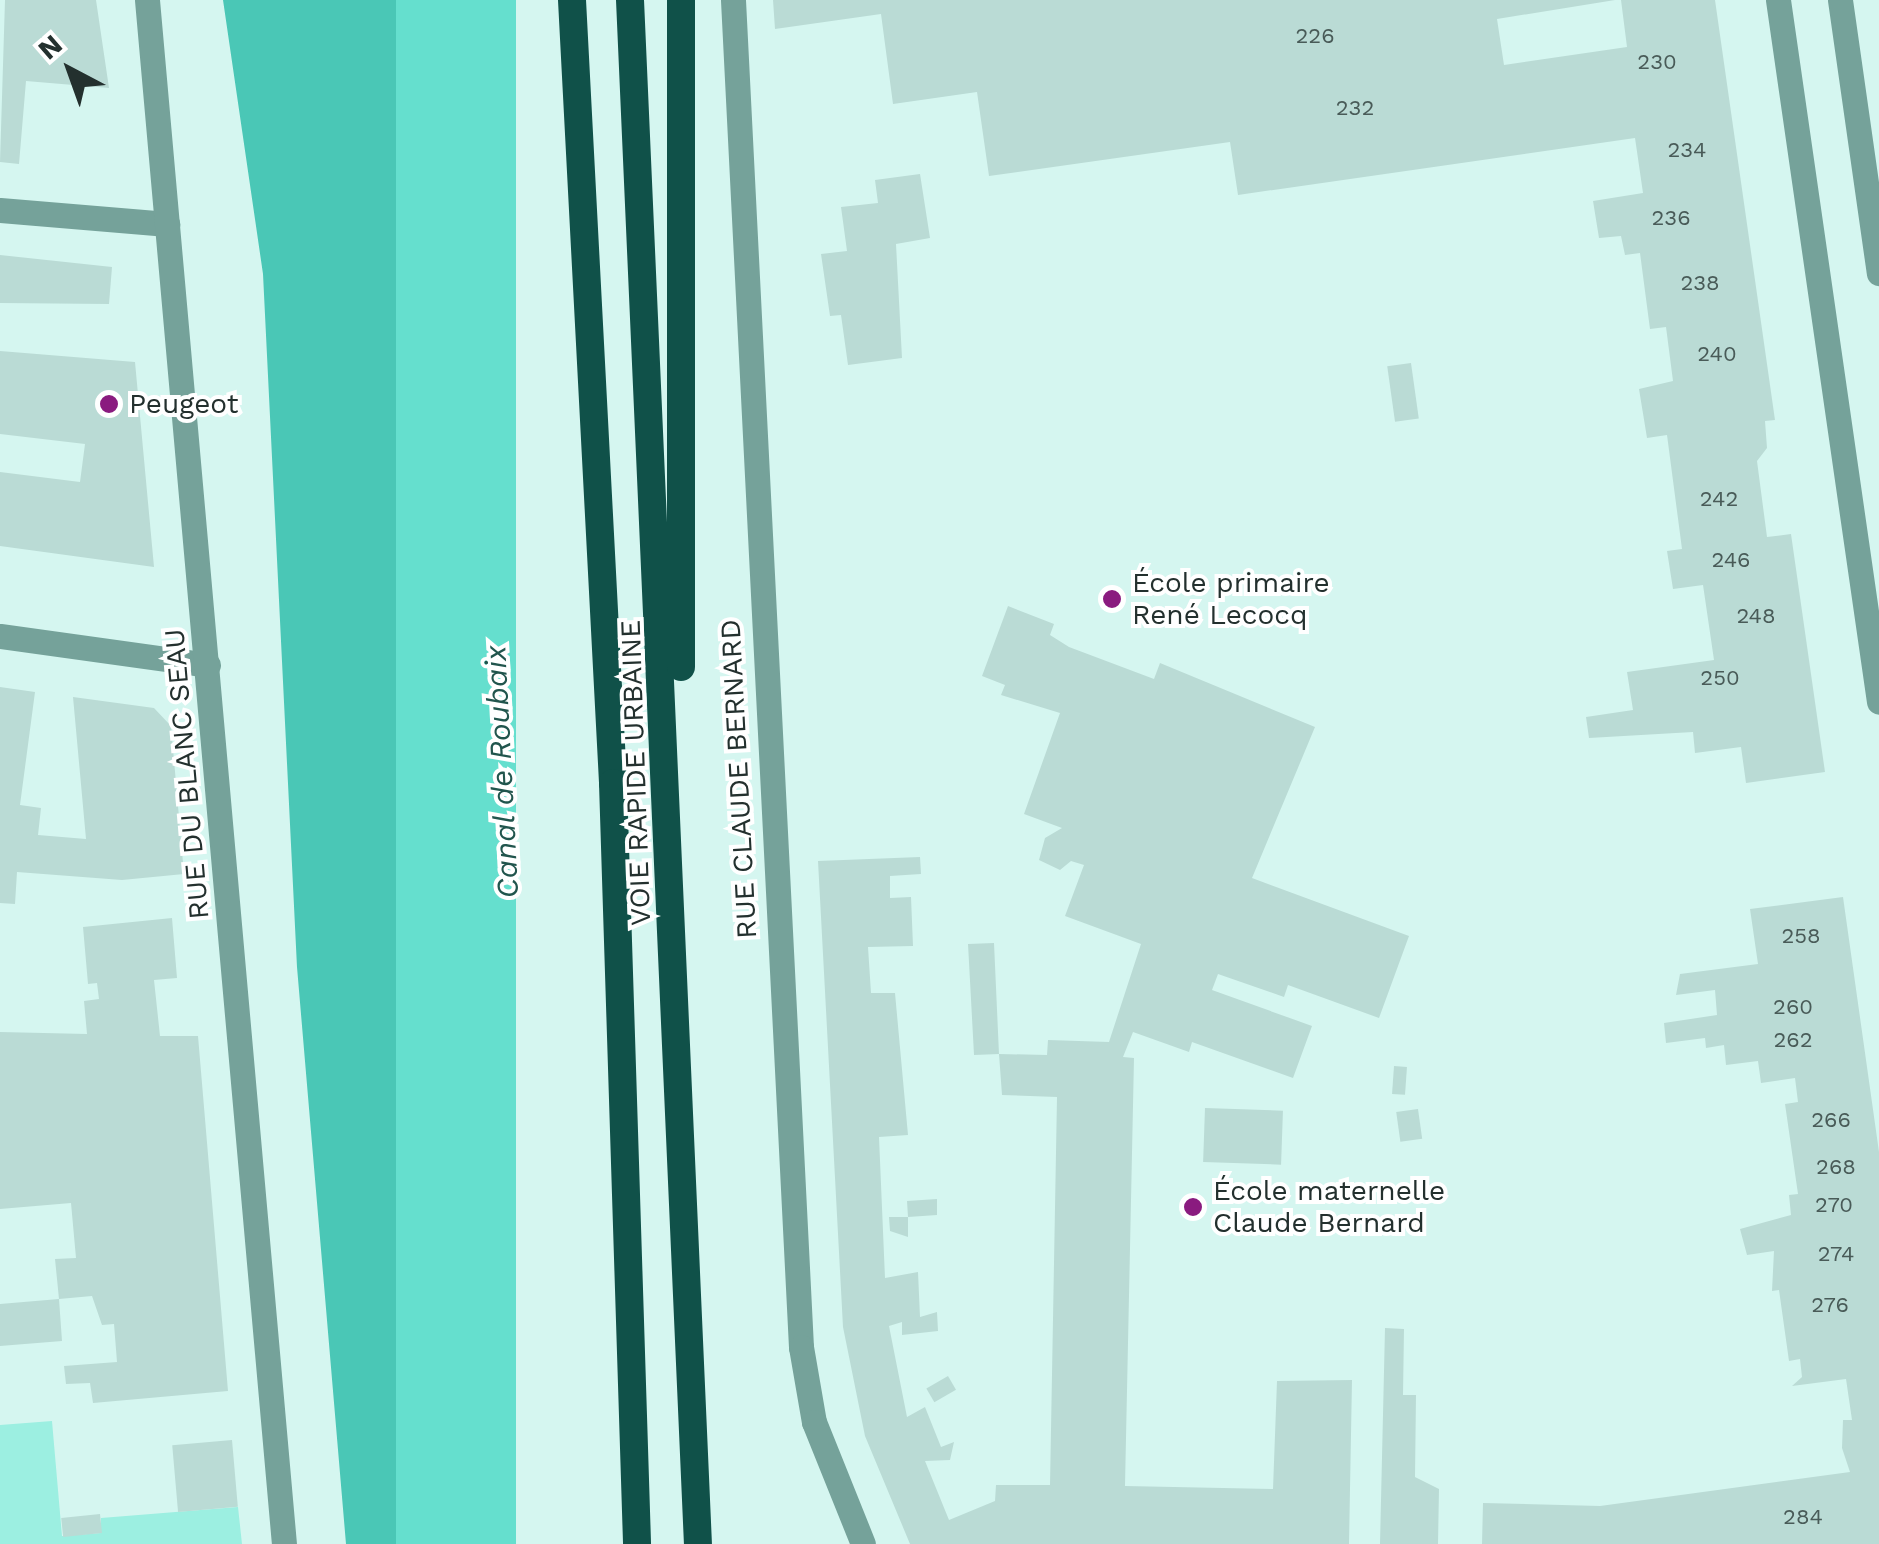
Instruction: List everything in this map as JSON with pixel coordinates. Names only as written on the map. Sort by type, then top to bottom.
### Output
[{"type":"highway","name":"VOIE RAPIDE URBAINE","points":[[572,0],[612,784],[638,1544]]},
{"type":"highway","name":"VOIE RAPIDE URBAINE","points":[[630,0],[677,983],[698,1544]]},
{"type":"highway","points":[[677,983],[680,0]]},
{"type":"street","name":"RUE DU BLANC SEAU","points":[[147,0],[284,1544]]},
{"type":"street","name":"RUE CLAUDE BERNARD","points":[[733,0],[802,1348],[814,1422],[864,1544]]},
{"type":"street","points":[[1778,0],[1879,702]]},
{"type":"street","points":[[1840,0],[1879,273]]},
{"type":"street","points":[[0,210],[166,224]]},
{"type":"street","points":[[0,636],[208,665]]},
{"type":"shaded area","points":[[223,0],[396,0],[496,1544],[346,1544],[297,967],[263,274]]},
{"type":"shaded area","points":[[52,1421],[62,1536],[101,1533],[101,1518],[238,1507],[242,1544],[0,1544],[0,1425]]},
{"type":"water","name":"Canal de Roubaix","points":[[396,0],[516,0],[516,1544],[396,1544]]},
{"type":"building","points":[[5,0],[96,0],[109,88],[26,81],[19,164],[0,162]]},
{"type":"building","points":[[773,0],[1615,0],[1497,19],[1504,65],[1627,47],[1621,0],[1715,0],[1775,420],[1765,421],[1767,448],[1757,461],[1767,537],[1791,534],[1825,772],[1746,783],[1741,747],[1695,753],[1693,732],[1589,738],[1586,717],[1633,710],[1627,672],[1714,660],[1703,585],[1673,589],[1667,551],[1682,549],[1667,435],[1647,438],[1639,389],[1673,381],[1666,327],[1650,329],[1640,253],[1625,255],[1621,236],[1599,238],[1593,201],[1643,193],[1635,138],[1238,195],[1230,142],[989,176],[977,92],[893,104],[881,14],[775,29]]},
{"type":"building","points":[[920,174],[930,238],[896,244],[902,358],[848,365],[841,315],[830,316],[821,254],[847,251],[841,207],[878,203],[875,180]]},
{"type":"building","points":[[0,255],[112,267],[109,304],[0,303]]},
{"type":"building","points":[[0,351],[135,362],[154,567],[0,546],[0,472],[80,482],[85,444],[0,434]]},
{"type":"building","points":[[1411,363],[1419,418],[1395,422],[1387,366]]},
{"type":"building","points":[[1008,606],[1054,624],[1050,635],[1069,647],[1154,679],[1160,663],[1315,727],[1252,878],[1409,936],[1379,1018],[1288,985],[1284,997],[1218,974],[1212,990],[1312,1026],[1293,1078],[1192,1042],[1189,1052],[1133,1032],[1123,1057],[1134,1058],[1125,1486],[1273,1489],[1277,1381],[1352,1380],[1349,1544],[910,1544],[865,1436],[843,1327],[818,861],[920,857],[921,874],[890,876],[890,898],[911,897],[913,946],[868,947],[871,993],[895,993],[908,1135],[879,1137],[885,1278],[918,1272],[920,1317],[937,1312],[938,1331],[902,1335],[902,1322],[889,1326],[907,1417],[925,1407],[941,1447],[954,1442],[950,1460],[925,1461],[949,1520],[995,1501],[996,1485],[1050,1485],[1057,1097],[1002,1095],[999,1054],[1047,1055],[1048,1040],[1109,1042],[1141,944],[1065,916],[1084,865],[1071,861],[1060,870],[1039,860],[1045,838],[1062,828],[1024,814],[1060,713],[1001,695],[1005,685],[982,676]]},
{"type":"building","points":[[0,687],[35,692],[20,805],[41,808],[38,835],[86,839],[73,697],[154,708],[171,726],[184,874],[122,880],[17,872],[15,904],[0,903]]},
{"type":"building","points":[[1843,897],[1879,1152],[1879,1544],[1482,1544],[1483,1503],[1600,1506],[1850,1472],[1842,1448],[1843,1420],[1852,1420],[1846,1379],[1792,1386],[1802,1377],[1800,1359],[1789,1361],[1779,1290],[1772,1291],[1774,1251],[1747,1255],[1740,1229],[1791,1215],[1789,1195],[1798,1194],[1785,1104],[1798,1102],[1795,1078],[1761,1083],[1758,1061],[1726,1065],[1724,1045],[1706,1048],[1705,1038],[1666,1043],[1664,1023],[1717,1015],[1715,990],[1676,995],[1680,974],[1758,964],[1750,909]]},
{"type":"building","points":[[172,918],[177,978],[154,980],[160,1036],[198,1036],[228,1391],[93,1403],[90,1383],[66,1384],[64,1366],[117,1362],[114,1324],[102,1325],[92,1296],[59,1299],[55,1259],[76,1258],[71,1203],[0,1209],[0,1032],[87,1034],[84,1001],[99,999],[97,983],[88,984],[83,927]]},
{"type":"building","points":[[994,943],[999,1054],[974,1055],[968,944]]},
{"type":"building","points":[[1394,1066],[1407,1067],[1405,1095],[1392,1094]]},
{"type":"building","points":[[1205,1108],[1283,1111],[1281,1165],[1203,1162]]},
{"type":"building","points":[[1418,1109],[1422,1139],[1400,1142],[1396,1112]]},
{"type":"building","points":[[937,1199],[937,1215],[908,1217],[907,1201]]},
{"type":"building","points":[[889,1217],[908,1217],[908,1237],[890,1231]]},
{"type":"building","points":[[59,1299],[62,1341],[0,1346],[0,1304]]},
{"type":"building","points":[[1385,1328],[1404,1329],[1403,1395],[1416,1395],[1415,1477],[1439,1489],[1438,1544],[1380,1544]]},
{"type":"building","points":[[948,1376],[956,1390],[934,1402],[926,1388]]},
{"type":"building","points":[[232,1440],[238,1507],[178,1512],[172,1445]]},
{"type":"building","points":[[100,1514],[102,1533],[63,1537],[61,1518]]},
{"type":"place","name":"Peugeot","points":[[109,404]]},
{"type":"place","name":"École primaire René Lecocq","points":[[1112,599]]},
{"type":"place","name":"École maternelle Claude Bernard","points":[[1193,1207]]}]
